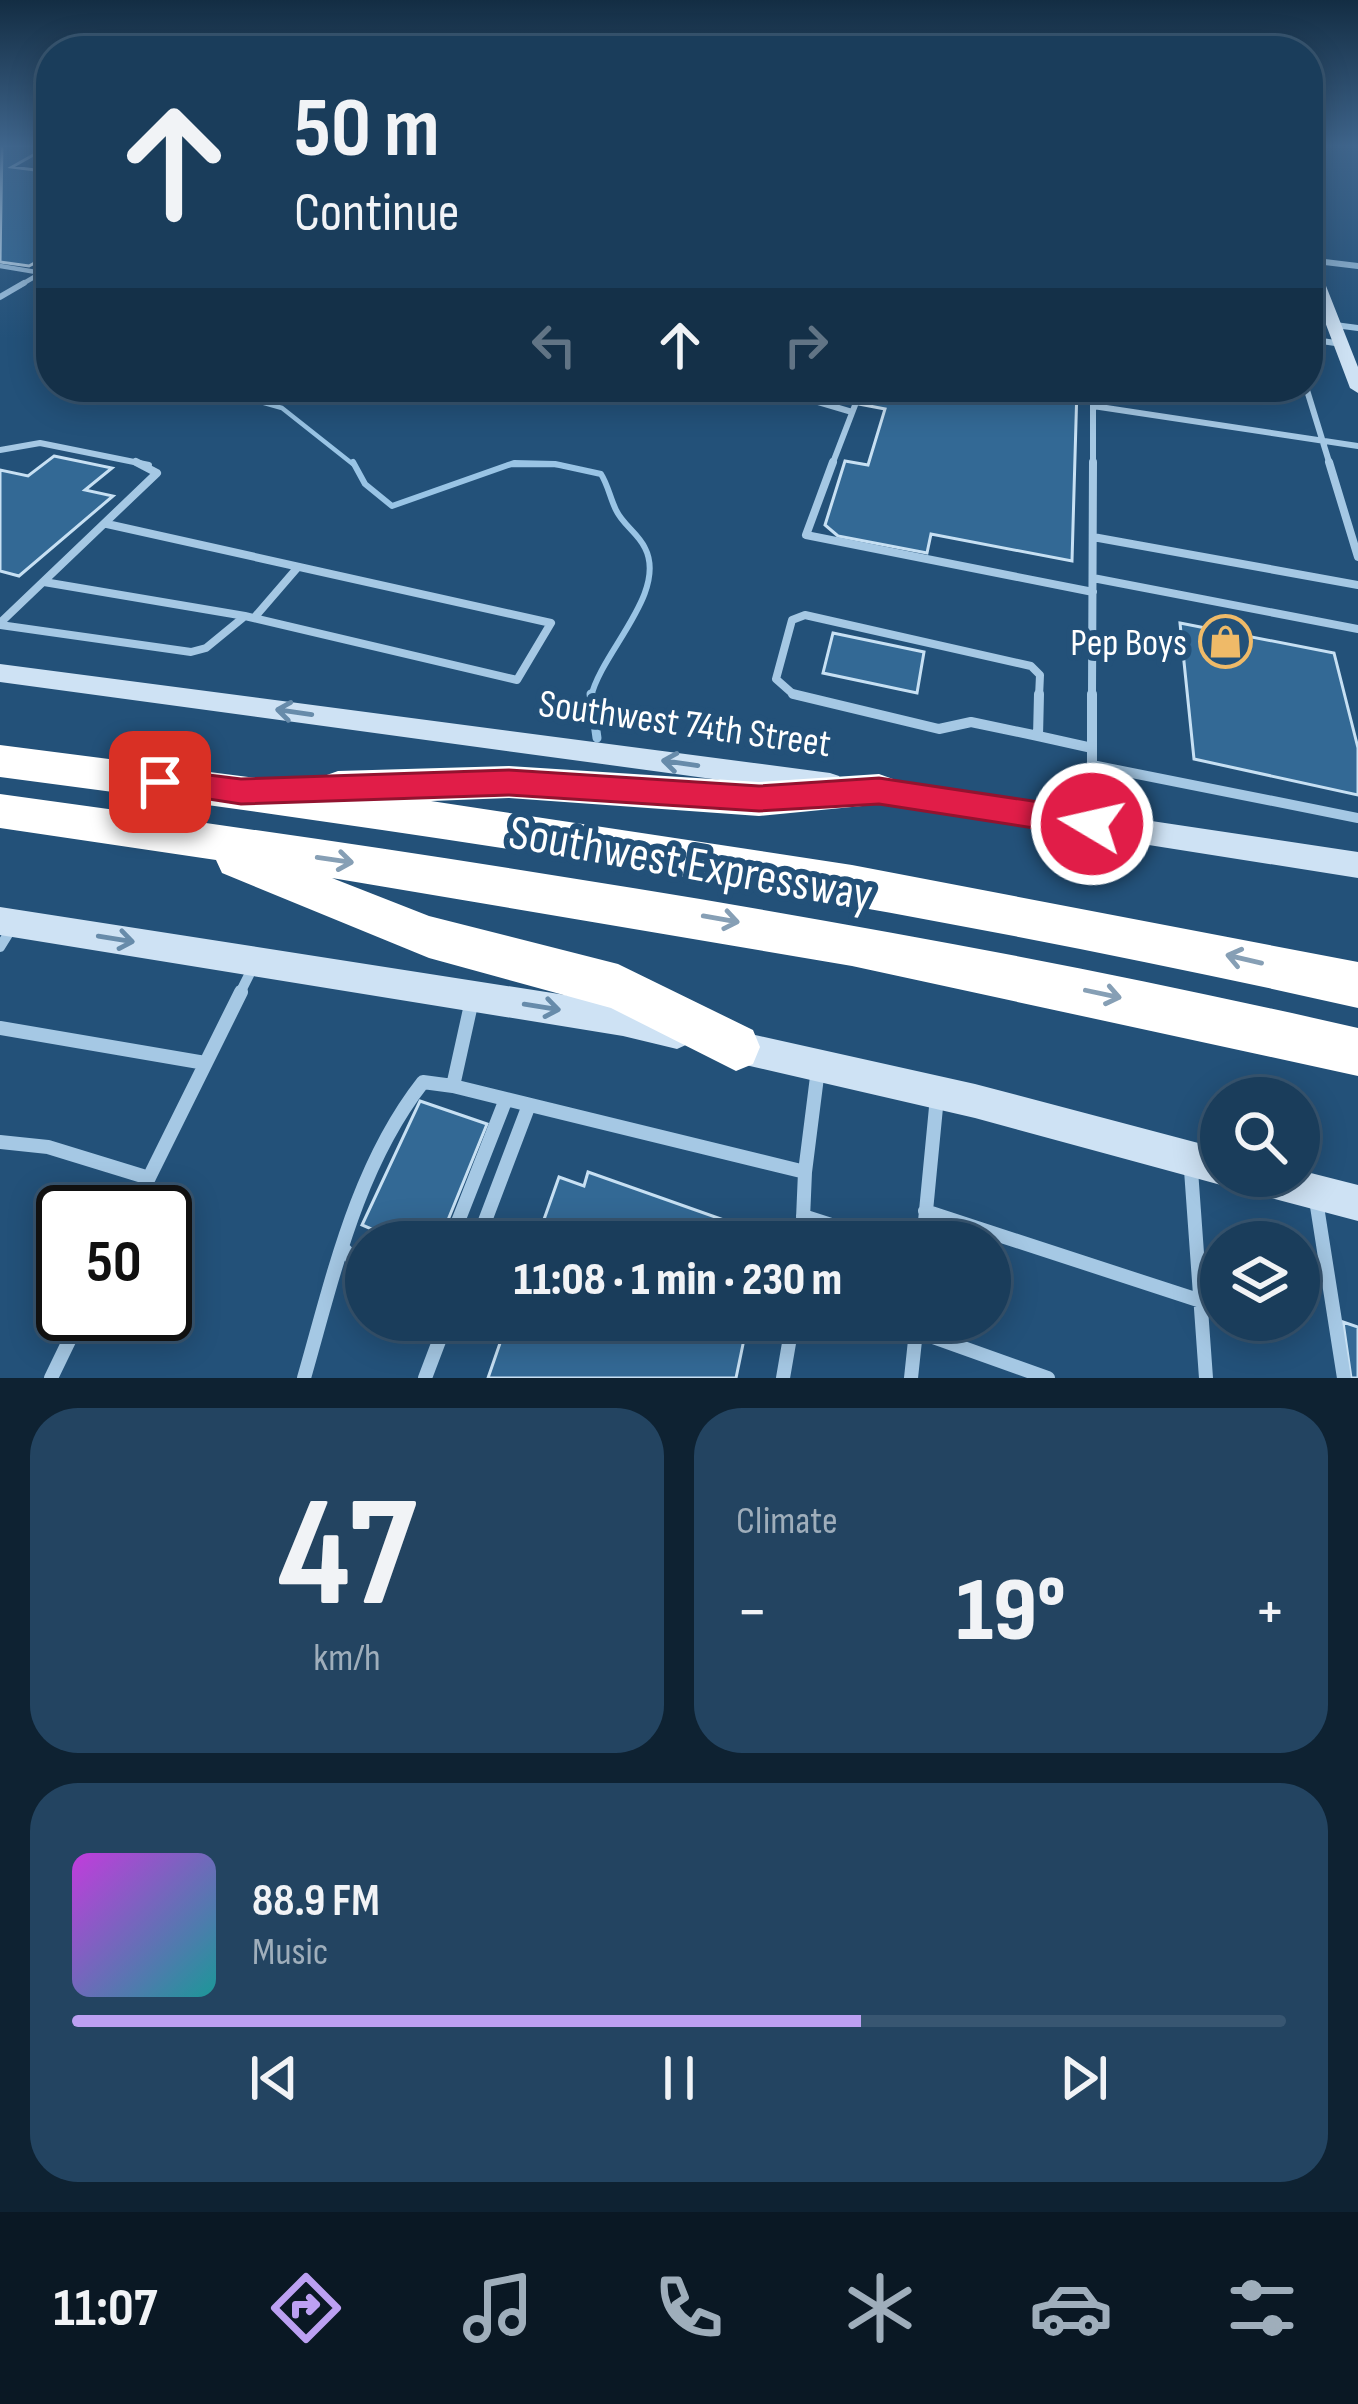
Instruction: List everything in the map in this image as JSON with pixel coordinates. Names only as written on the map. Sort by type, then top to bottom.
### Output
[{"type":"highway","name":"Southwest Expressway","points":[[0,761],[868,885],[1041,915],[1358,985]]},
{"type":"highway","points":[[241,792],[509,782],[759,799],[879,791]]},
{"type":"highway","name":"Southwest Expressway","points":[[0,811],[663,908],[1063,986],[1358,1052]]},
{"type":"highway","points":[[178,836],[429,937],[618,987],[736,1047]]},
{"type":"main road","points":[[1323,296],[1358,388]]},
{"type":"main road","name":"Southwest 74th Street","points":[[0,673],[879,791],[1358,865]]},
{"type":"main road","points":[[5,930],[256,961],[623,1020],[938,1092],[1200,1161]]},
{"type":"main road","points":[[1320,1193],[1358,1204]]},
{"type":"street","points":[[1323,261],[1358,266]]},
{"type":"lane","points":[[0,266],[36,272]]},
{"type":"lane","points":[[0,297],[36,276]]},
{"type":"lane","points":[[1335,325],[1358,328]]},
{"type":"lane","points":[[1323,341],[1342,344]]},
{"type":"lane","points":[[822,402],[852,412]]},
{"type":"lane","points":[[856,402],[806,535],[1093,592]]},
{"type":"lane","points":[[1092,824],[1093,402]]},
{"type":"lane","points":[[1310,402],[1358,557]]},
{"type":"lane","points":[[1093,406],[1358,446]]},
{"type":"lane","points":[[0,450],[40,443],[155,469],[154,478],[0,624]]},
{"type":"lane","points":[[44,583],[232,610],[517,680],[550,623],[106,524]]},
{"type":"lane","points":[[1093,537],[1358,585]]},
{"type":"lane","points":[[0,624],[191,652],[206,648],[249,617],[298,567]]},
{"type":"lane","points":[[1093,578],[1358,629]]},
{"type":"lane","points":[[1038,736],[1040,675],[1024,663],[805,615],[792,620],[776,679],[793,694],[939,729],[970,722],[1092,748]]},
{"type":"lane","points":[[1093,764],[1358,818]]},
{"type":"lane","points":[[146,1185],[256,961]]},
{"type":"lane","points":[[453,1086],[473,996]]},
{"type":"lane","points":[[0,1028],[205,1063]]},
{"type":"lane","points":[[803,1221],[818,1064]]},
{"type":"lane","points":[[304,1378],[342,1247],[403,1102],[423,1082],[805,1172]]},
{"type":"lane","points":[[924,1221],[938,1092]]},
{"type":"lane","points":[[459,1221],[506,1100]]},
{"type":"lane","points":[[485,1221],[529,1105]]},
{"type":"lane","points":[[0,1142],[47,1148],[149,1178]]},
{"type":"lane","points":[[1316,1197],[1344,1378]]},
{"type":"lane","points":[[925,1211],[1200,1301]]},
{"type":"lane","points":[[803,1216],[819,1221]]},
{"type":"lane","points":[[342,1247],[345,1250]]},
{"type":"lane","points":[[51,1378],[69,1341]]},
{"type":"lane","points":[[425,1378],[439,1341]]},
{"type":"lane","points":[[783,1378],[789,1341]]},
{"type":"lane","points":[[911,1378],[914,1341]]},
{"type":"lane","points":[[956,1341],[1048,1378]]},
{"type":"lane","points":[[1204,1341],[1206,1378]]},
{"type":"building","points":[[1,209],[36,209],[36,262],[29,266],[0,262]]},
{"type":"building","points":[[1077,402],[1072,561],[931,534],[927,553],[838,536],[825,525],[845,461],[868,465],[885,409],[859,404]]},
{"type":"building","points":[[54,456],[112,468],[85,490],[113,496],[19,576],[0,571],[0,470],[28,476]]},
{"type":"building","points":[[1180,623],[1334,653],[1358,748],[1358,795],[1194,759]]},
{"type":"building","points":[[833,633],[924,652],[917,693],[823,673]]},
{"type":"building","points":[[420,1101],[487,1124],[448,1221],[364,1221]]},
{"type":"building","points":[[588,1172],[727,1221],[543,1221],[559,1177],[584,1186]]},
{"type":"building","points":[[1343,1322],[1358,1327],[1358,1378],[1351,1378]]},
{"type":"building","points":[[501,1341],[744,1341],[736,1378],[488,1378]]},
{"type":"waterway","points":[[261,402],[282,408],[354,465]]},
{"type":"waterway","points":[[353,462],[365,484],[392,506],[508,465]]},
{"type":"waterway","points":[[508,465],[560,465]]},
{"type":"waterway","points":[[508,465],[560,465]]},
{"type":"waterway","points":[[560,465],[601,474],[619,515],[645,548],[650,565],[641,603],[591,696]]},
{"type":"waterway","points":[[591,696],[597,738]]},
{"type":"place","name":"Pep Boys","points":[[1226,641]]},
{"type":"route","points":[[160,782],[241,792],[509,782],[759,799],[879,791],[1092,824]]}]
